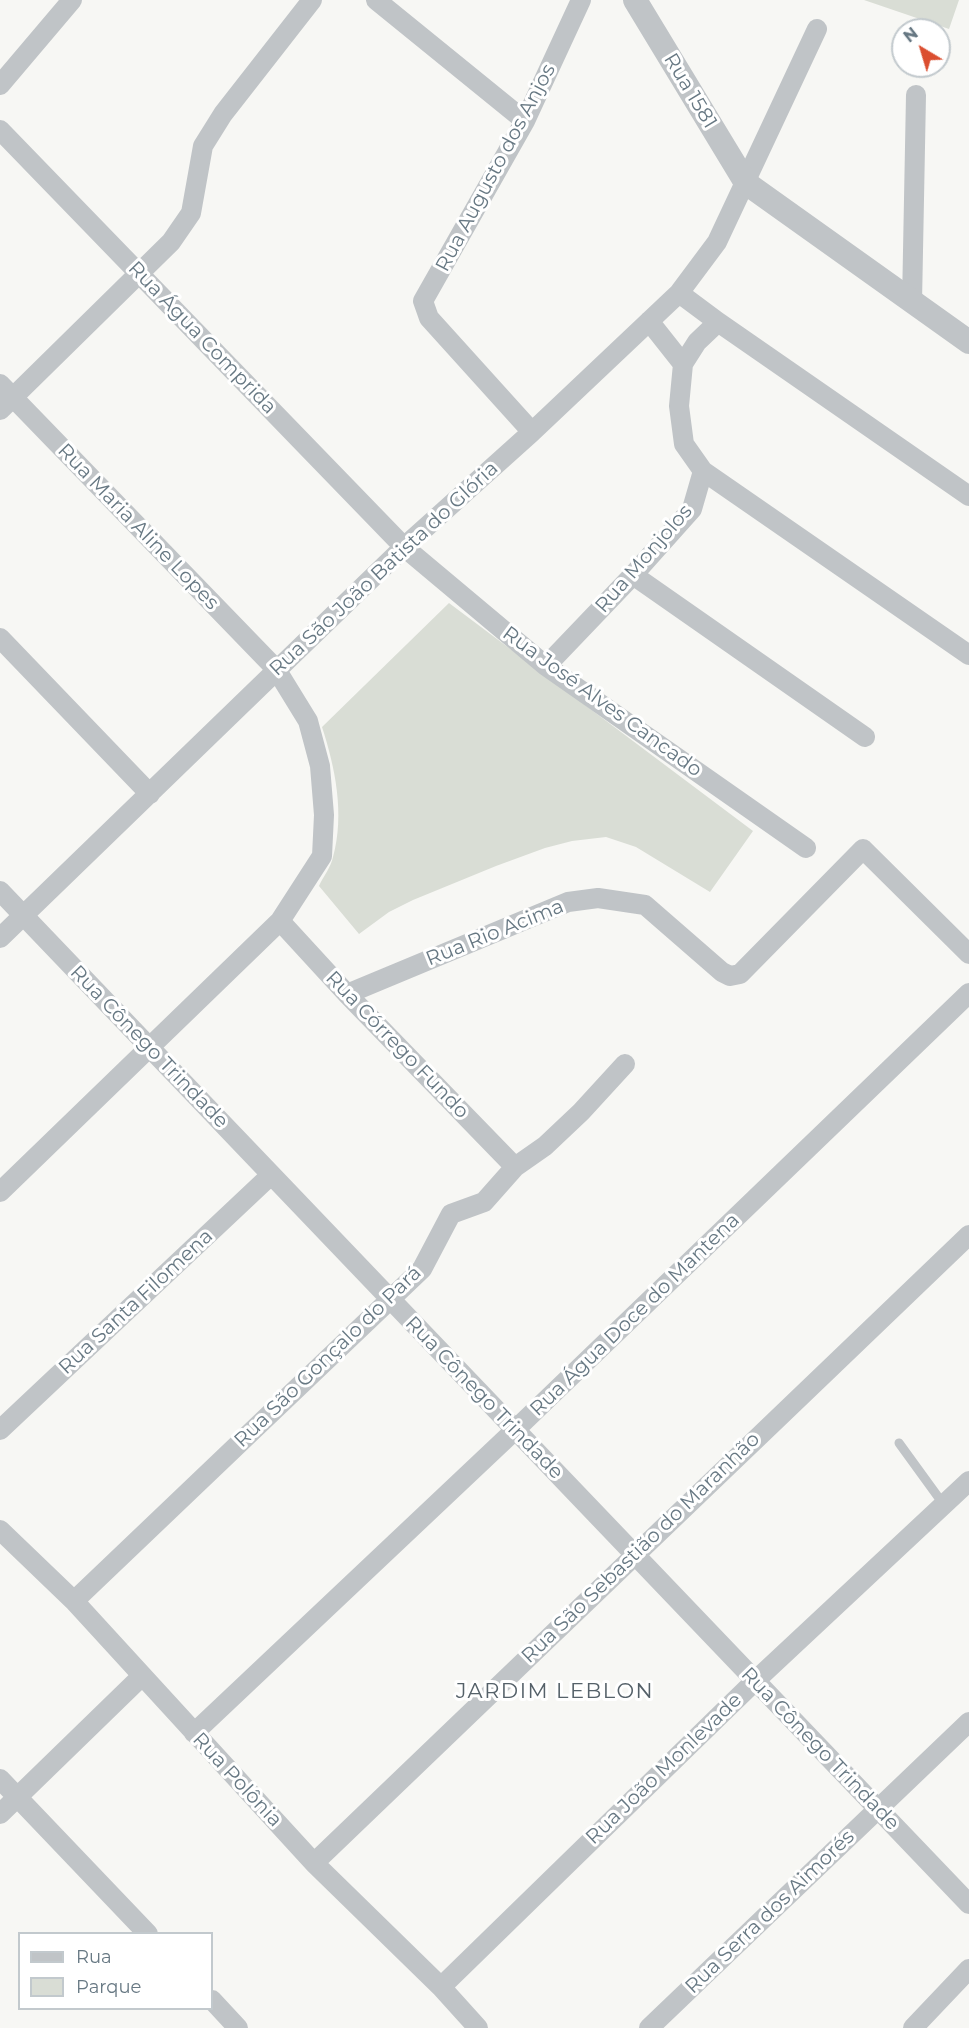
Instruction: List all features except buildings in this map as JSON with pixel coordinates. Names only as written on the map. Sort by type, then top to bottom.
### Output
[{"type":"street","points":[[0,85],[72,0]]},
{"type":"street","points":[[4,397],[140,274],[171,242],[191,213],[203,146],[218,122],[312,0]]},
{"type":"street","points":[[376,0],[525,121]]},
{"type":"street","name":"Rua Augusto dos Anjos","points":[[532,432],[429,318],[423,302],[525,121],[581,0]]},
{"type":"street","name":"Rua 1581","points":[[635,0],[746,183]]},
{"type":"street","name":"Rua São João Batista do Glória","points":[[0,938],[404,547],[532,432],[679,293],[717,242],[817,29]]},
{"type":"street","points":[[912,303],[916,95]]},
{"type":"street","name":"Rua Água Comprida","points":[[0,130],[404,547]]},
{"type":"street","points":[[746,183],[969,342]]},
{"type":"street","points":[[679,293],[968,494]]},
{"type":"street","points":[[649,321],[683,364]]},
{"type":"street","points":[[718,322],[697,342],[683,364],[679,406],[684,444],[703,471],[969,655]]},
{"type":"street","name":"Rua Maria Aline Lopes","points":[[0,1192],[280,921],[322,856],[324,815],[320,766],[308,721],[276,669],[4,397]]},
{"type":"street","name":"Rua Monjolos","points":[[546,666],[692,509],[703,471]]},
{"type":"street","name":"Rua José Alves Cancado","points":[[404,547],[546,666],[806,848]]},
{"type":"street","points":[[633,575],[865,737]]},
{"type":"street","points":[[0,638],[150,794]]},
{"type":"street","name":"Rua Rio Acima","points":[[347,994],[568,902],[598,898],[645,905],[722,972],[730,976],[740,974],[863,849],[969,954]]},
{"type":"street","name":"Rua Cônego Trindade","points":[[0,891],[969,1904]]},
{"type":"street","name":"Rua Córrego Fundo","points":[[280,921],[347,994],[515,1167]]},
{"type":"street","name":"Rua Água Doce do Mantena","points":[[194,1733],[515,1430],[969,993]]},
{"type":"street","name":"Rua São Gonçalo do Pará","points":[[74,1601],[422,1269],[451,1214],[484,1202],[515,1167],[545,1146],[581,1112],[625,1064]]},
{"type":"street","name":"Rua Santa Filomena","points":[[0,1430],[272,1175]]},
{"type":"street","name":"Rua São Sebastião do Maranhão","points":[[314,1863],[634,1554],[966,1244]]},
{"type":"street","name":"Rua João Monlevade","points":[[441,1987],[755,1681],[969,1481]]},
{"type":"street","name":"Rua Polônia","points":[[0,1530],[74,1601],[314,1863],[441,1987],[478,2028]]},
{"type":"street","points":[[0,1815],[142,1676]]},
{"type":"street","name":"Rua Serra dos Aimorés","points":[[650,2028],[969,1722]]},
{"type":"street","points":[[0,1779],[146,1932]]},
{"type":"street","points":[[913,2028],[969,1970]]},
{"type":"street","points":[[213,2002],[238,2028]]},
{"type":"lane","points":[[899,1443],[944,1505]]},
{"type":"green space","points":[[864,0],[959,0],[951,23],[951,18],[917,18]]},
{"type":"green space","points":[[449,603],[753,831],[710,892],[636,847],[606,837],[572,841],[496,866],[413,900],[389,912],[359,934],[319,886],[332,861],[338,824],[337,791],[322,727]]},
{"type":"district","name":"JARDIM LEBLON","points":[[555,1692]]}]
